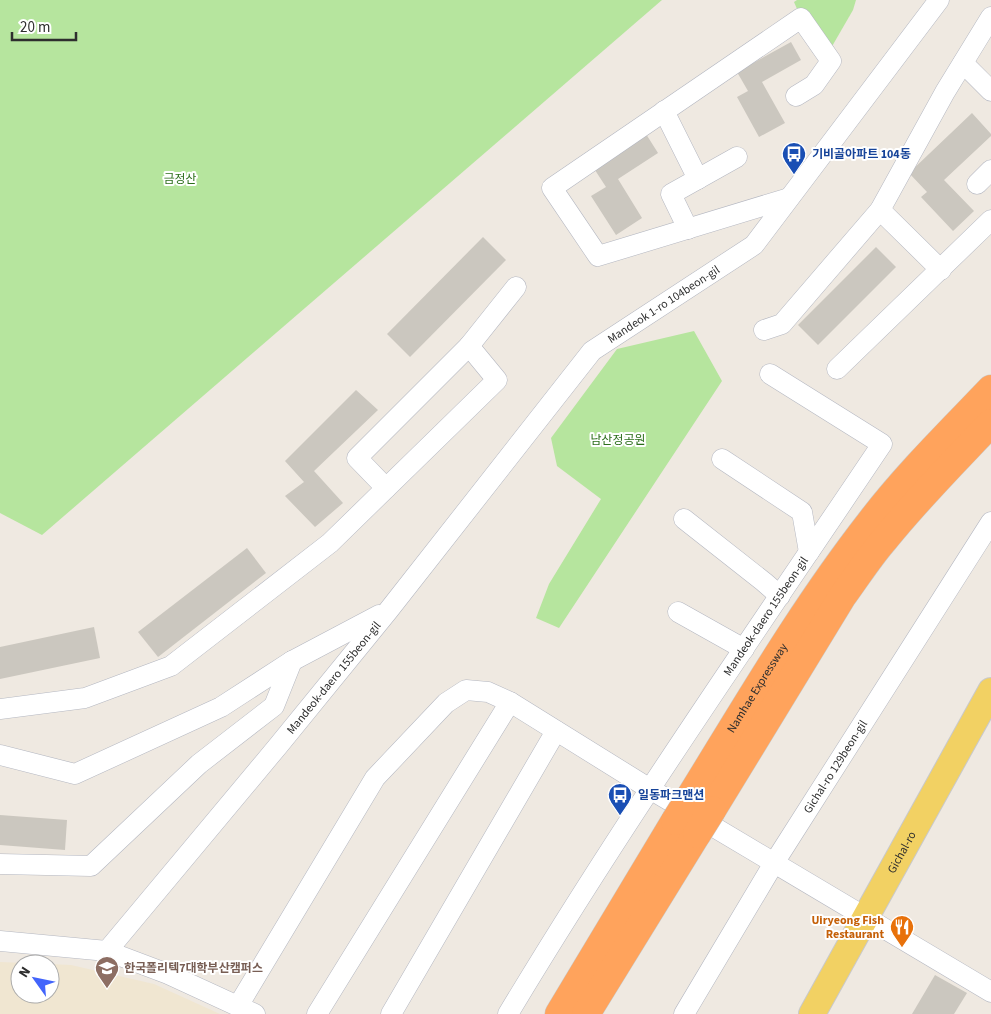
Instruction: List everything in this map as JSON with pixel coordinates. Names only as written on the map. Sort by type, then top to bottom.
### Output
[{"type":"highway","name":"Namhae Expressway","points":[[701,804],[793,630],[843,557],[897,489],[991,389]]},
{"type":"highway","name":"Namhae Expressway","points":[[559,1014],[863,567],[905,515],[991,423]]},
{"type":"highway","name":"Namhae Expressway","points":[[586,1014],[686,828]]},
{"type":"main road","name":"Gichal-ro","points":[[812,1014],[991,691]]},
{"type":"street","name":"Mandeok 1-ro 104beon-gil","points":[[388,611],[592,351],[754,245],[938,0]]},
{"type":"street","points":[[764,330],[782,324],[880,210],[944,92],[991,17]]},
{"type":"street","points":[[789,198],[598,256],[552,188],[801,18],[831,61],[814,85],[796,96]]},
{"type":"street","points":[[963,63],[991,91]]},
{"type":"street","points":[[664,111],[698,179]]},
{"type":"street","points":[[688,229],[671,194],[737,158]]},
{"type":"street","points":[[880,210],[941,270]]},
{"type":"street","points":[[837,369],[991,220]]},
{"type":"street","points":[[386,488],[357,458],[469,346],[516,288]]},
{"type":"street","points":[[0,709],[85,698],[171,666],[330,543],[497,380],[469,346]]},
{"type":"street","name":"Mandeok-daero 155beon-gil","points":[[508,1014],[551,941],[650,789],[882,444],[770,374]]},
{"type":"street","points":[[722,459],[802,512],[809,552]]},
{"type":"street","points":[[684,519],[780,596]]},
{"type":"street","name":"Gichal-ro 129beon-gil","points":[[684,1014],[774,863],[991,522]]},
{"type":"street","name":"Mandeok-daero 155beon-gil","points":[[0,756],[75,774],[221,707],[292,661],[388,611]]},
{"type":"street","name":"Mandeok-daero 155beon-gil","points":[[107,951],[388,611]]},
{"type":"street","points":[[678,612],[744,649]]},
{"type":"street","points":[[0,864],[91,866],[199,764],[274,706],[292,661]]},
{"type":"street","points":[[0,941],[107,951],[168,974],[247,1010],[375,778],[446,703],[466,690],[488,692],[510,702],[650,789],[991,992]]},
{"type":"street","points":[[317,1014],[510,702]]},
{"type":"street","points":[[392,1014],[556,731]]},
{"type":"shaded area","name":"한국폴리텍7대학부산캠퍼스","points":[[0,962],[10,962],[10,1004],[60,1004],[60,964],[71,965],[154,984],[220,1014],[0,1014]]},
{"type":"green space","name":"금정산","points":[[0,0],[662,0],[42,535],[0,513]]},
{"type":"green space","points":[[797,0],[856,0],[853,10],[827,55],[801,18],[794,2]]},
{"type":"green space","name":"남산정공원","points":[[694,331],[722,381],[559,628],[536,618],[549,584],[601,499],[557,466],[551,438],[617,349]]},
{"type":"building","points":[[791,42],[801,60],[762,82],[785,123],[759,137],[737,97],[748,91],[737,72]]},
{"type":"building","points":[[972,113],[991,136],[944,180],[974,211],[953,231],[921,197],[927,192],[909,173]]},
{"type":"building","points":[[646,134],[658,153],[618,179],[642,218],[616,235],[591,196],[606,187],[593,167]]},
{"type":"building","points":[[483,237],[506,260],[410,357],[387,334]]},
{"type":"building","points":[[876,247],[896,267],[818,345],[798,325]]},
{"type":"building","points":[[356,390],[378,410],[314,471],[343,503],[315,527],[285,496],[304,482],[285,461]]},
{"type":"building","points":[[247,548],[266,573],[158,657],[138,632]]},
{"type":"building","points":[[94,627],[100,658],[0,679],[0,647]]},
{"type":"building","points":[[0,815],[67,820],[65,850],[0,845]]},
{"type":"building","points":[[935,975],[967,993],[954,1014],[912,1014]]},
{"type":"place","name":"기비골아파트 104동","points":[[794,175]]},
{"type":"place","name":"일동파크맨션","points":[[620,816]]},
{"type":"place","name":"Uiryeong Fish Restaurant","points":[[902,948]]},
{"type":"place","name":"한국폴리텍7대학부산캠퍼스","points":[[107,989]]}]
